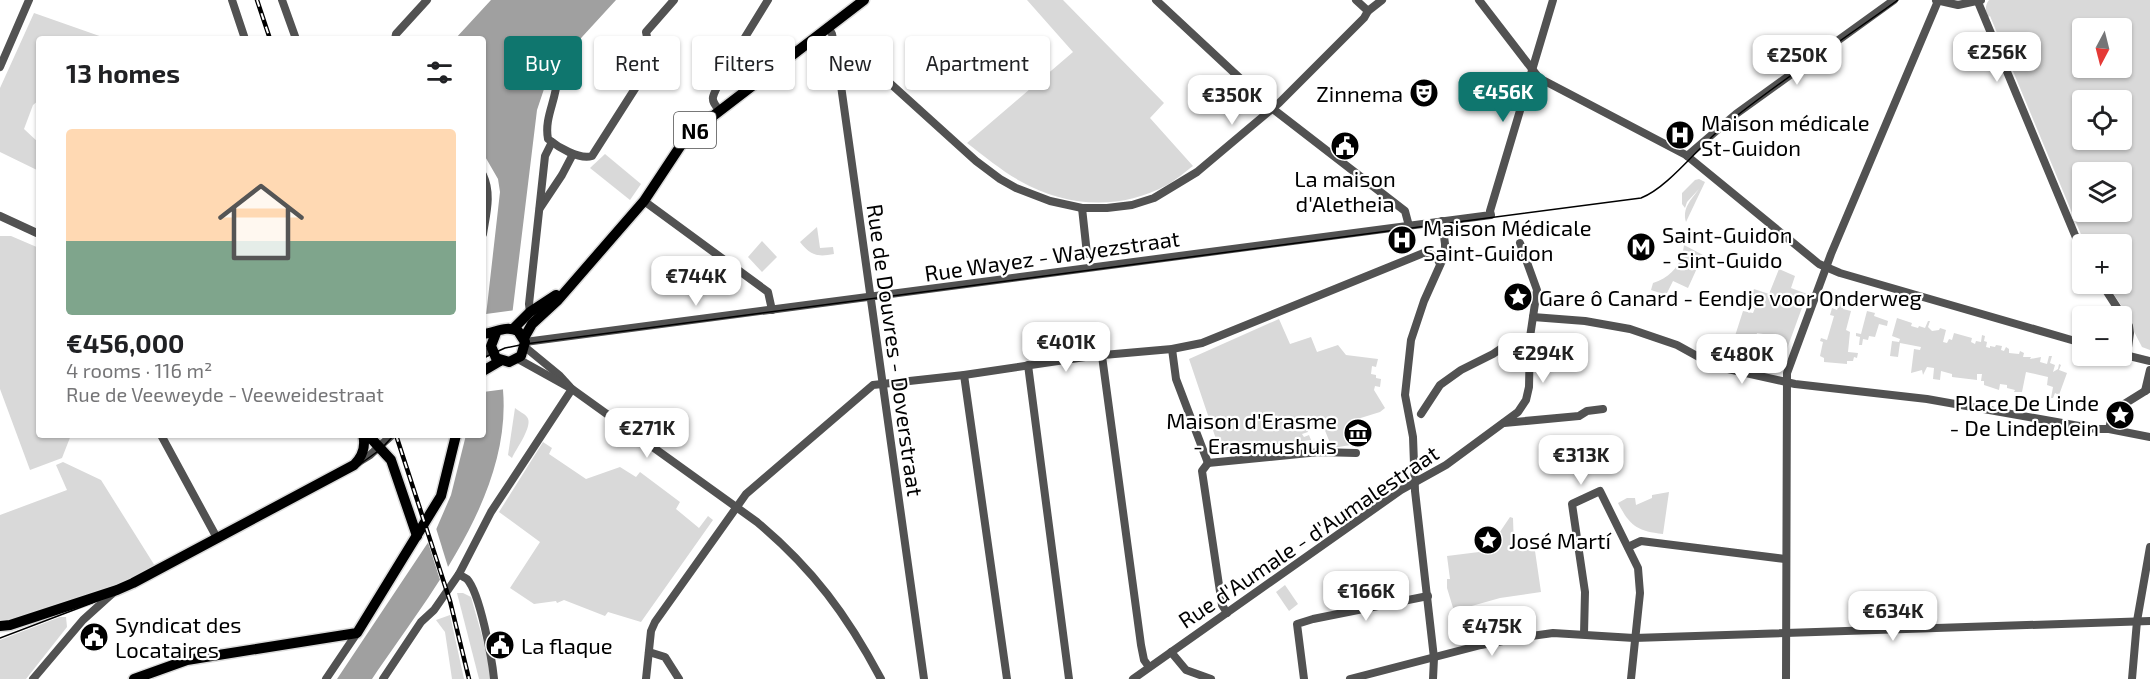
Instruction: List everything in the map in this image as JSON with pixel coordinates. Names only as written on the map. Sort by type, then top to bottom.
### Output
[{"type":"main road","name":"N6","points":[[520,337],[558,300],[644,201],[687,136],[857,2]]},
{"type":"main road","name":"N6","points":[[486,370],[510,360],[530,312],[565,290]]},
{"type":"main road","points":[[486,334],[496,333],[504,328],[520,337]]},
{"type":"main road","points":[[496,333],[487,349],[510,360]]},
{"type":"main road","points":[[0,626],[10,625],[117,590],[354,465],[362,454],[363,438]]},
{"type":"main road","points":[[371,438],[391,460],[417,536]]},
{"type":"main road","points":[[134,679],[187,660],[357,633],[441,496],[455,438]]},
{"type":"street","points":[[0,67],[29,0]]},
{"type":"street","points":[[232,0],[244,36]]},
{"type":"street","points":[[282,0],[295,36]]},
{"type":"street","points":[[396,36],[427,0]]},
{"type":"street","points":[[555,90],[546,131],[548,139],[573,154],[587,158],[592,156],[651,62],[646,32],[674,0]]},
{"type":"street","points":[[719,110],[713,98],[728,71],[731,60],[768,0]]},
{"type":"street","points":[[1156,0],[1273,109],[1405,211],[1409,226]]},
{"type":"street","points":[[1356,0],[1370,6]]},
{"type":"street","points":[[893,86],[976,161],[1000,179],[1035,197],[1082,208],[1107,208],[1132,204],[1163,194],[1197,172],[1273,109],[1364,18],[1370,6],[1382,0]]},
{"type":"street","points":[[1479,0],[1539,78],[1687,156],[1819,264],[2072,339]]},
{"type":"street","points":[[1533,69],[1553,0]]},
{"type":"street","points":[[1687,156],[1736,114],[1894,0]]},
{"type":"street","points":[[1786,679],[1787,373],[1826,267],[1937,1],[1958,5],[1980,1],[2075,234]]},
{"type":"street","name":"Rue de Douvres - Doverstraat","points":[[828,27],[832,36]]},
{"type":"street","name":"Rue Wayez - Wayezstraat","points":[[520,337],[772,310],[1491,215],[1498,184],[1533,69]]},
{"type":"street","name":"Rue de Douvres - Doverstraat","points":[[842,90],[924,679]]},
{"type":"street","points":[[530,312],[545,156],[552,142]]},
{"type":"street","points":[[540,208],[573,154]]},
{"type":"street","points":[[486,181],[489,197],[486,216]]},
{"type":"street","points":[[644,201],[768,292],[772,310]]},
{"type":"street","points":[[1082,208],[1088,254]]},
{"type":"street","points":[[0,216],[36,233]]},
{"type":"street","points":[[1433,679],[1434,658],[1415,481],[1413,437],[1405,395],[1411,340],[1424,301],[1444,254],[1442,221]]},
{"type":"street","points":[[1421,414],[1440,385],[1461,370],[1493,354],[1515,339],[1530,338],[1537,290],[1520,243]]},
{"type":"street","points":[[646,679],[651,631],[655,622],[736,508],[753,487],[873,385],[1172,349],[1202,342],[1426,252],[1437,258],[1440,264]]},
{"type":"street","points":[[1533,317],[1593,322],[1630,329],[1677,345],[1706,361],[1728,369],[1786,381],[1927,399],[2150,437]]},
{"type":"street","points":[[520,337],[572,389]]},
{"type":"street","name":"Rue d'Aumale - d'Aumalestraat","points":[[1133,679],[1415,481],[1432,474],[1515,414],[1526,400],[1529,387],[1530,338]]},
{"type":"street","points":[[1172,349],[1176,379],[1208,463]]},
{"type":"street","points":[[1102,356],[1141,645],[1144,660],[1149,668]]},
{"type":"street","points":[[2132,356],[2150,361]]},
{"type":"street","points":[[510,360],[572,389],[780,542],[827,592],[862,643],[881,679]]},
{"type":"street","points":[[1028,365],[1069,679]]},
{"type":"street","points":[[2109,429],[2113,411],[2147,389],[2150,370]]},
{"type":"street","points":[[964,375],[1007,679]]},
{"type":"street","points":[[383,679],[422,622],[434,610],[459,574],[491,512],[572,389]]},
{"type":"street","points":[[1504,423],[1572,417],[1587,411],[1603,409]]},
{"type":"street","points":[[163,438],[217,538]]},
{"type":"street","points":[[354,465],[379,448],[389,438]]},
{"type":"street","points":[[1227,613],[1222,605],[1202,471],[1208,463],[1319,452],[1356,453]]},
{"type":"street","points":[[1584,634],[1585,592],[1572,504],[1600,491],[1638,568],[1640,593],[1631,679]]},
{"type":"street","points":[[1628,547],[1641,541],[1785,559]]},
{"type":"street","points":[[2132,679],[2138,621],[2150,547]]},
{"type":"street","points":[[459,574],[467,579],[475,597],[494,679]]},
{"type":"street","points":[[33,679],[83,620],[117,590]]},
{"type":"street","points":[[1304,679],[1297,624],[1428,597]]},
{"type":"street","points":[[1350,679],[1524,637],[1553,633],[1634,638],[2150,621]]},
{"type":"street","points":[[326,679],[357,633]]},
{"type":"street","points":[[326,638],[339,641],[345,650]]},
{"type":"street","points":[[649,652],[665,657],[679,679]]},
{"type":"street","points":[[1172,652],[1186,670],[1211,679]]},
{"type":"shaded area","points":[[491,0],[616,0],[582,37],[504,36],[504,90],[544,90],[537,110],[503,390],[502,429],[494,468],[480,506],[462,543],[372,679],[337,679],[435,532],[451,495],[465,438],[486,438],[486,316],[500,192],[498,179],[486,158],[486,36],[458,36]]},
{"type":"shaded area","points":[[1027,0],[1063,0],[1164,103],[1150,118],[1193,166],[1170,183],[1130,199],[1112,202],[1074,201],[1038,190],[1020,181],[967,143],[1029,90],[1050,90],[1050,72],[1073,52]]},
{"type":"shaded area","points":[[1989,0],[2150,0],[2150,350],[2142,347],[2132,328],[2132,306],[2121,306],[2114,294],[2132,294],[2132,234],[2081,234],[2076,222],[2132,222],[2132,162],[2072,162],[2072,213],[1986,8]]},
{"type":"shaded area","points":[[34,13],[99,36],[36,36],[36,102],[24,129],[36,140],[36,170],[0,152],[0,88]]},
{"type":"shaded area","points":[[605,154],[641,184],[630,200],[590,168]]},
{"type":"shaded area","points":[[1699,179],[1705,182],[1686,222],[1686,208],[1699,189],[1687,202],[1685,208],[1682,204],[1682,193]]},
{"type":"shaded area","points":[[817,227],[820,248],[833,247],[834,254],[815,254],[800,242]]},
{"type":"shaded area","points":[[0,236],[11,236],[36,247],[36,438],[70,438],[62,458],[30,470],[0,389]]},
{"type":"shaded area","points":[[762,241],[777,257],[762,272],[748,257]]},
{"type":"shaded area","points":[[1684,245],[1703,255],[1688,288],[1673,281],[1666,295],[1651,290],[1653,283],[1670,274],[1678,264]]},
{"type":"shaded area","points":[[1779,269],[1795,276],[1791,288],[1807,294],[1784,357],[1778,355],[1782,337],[1757,333],[1755,341],[1735,336],[1743,311],[1753,313],[1755,308],[1749,306],[1754,289],[1769,294]]},
{"type":"shaded area","points":[[1840,302],[1844,304],[1843,309],[1851,311],[1846,330],[1850,332],[1848,352],[1858,353],[1857,358],[1854,357],[1853,361],[1847,361],[1847,364],[1824,362],[1824,358],[1820,356],[1823,342],[1820,341],[1821,338],[1827,340],[1834,316],[1830,315],[1832,308],[1837,310]]},
{"type":"shaded area","points":[[1867,311],[1888,321],[1887,326],[1879,324],[1875,337],[1869,336],[1868,340],[1863,339],[1862,345],[1859,345],[1860,337],[1856,336],[1856,333],[1861,334]]},
{"type":"shaded area","points":[[1897,318],[1912,323],[1911,326],[1918,328],[1919,326],[1925,328],[1930,321],[1928,327],[1932,331],[1940,328],[1946,330],[1943,342],[1947,343],[1949,339],[1952,340],[1954,333],[1972,338],[1971,342],[1975,344],[1976,341],[1981,342],[1982,335],[1985,336],[1984,341],[1987,342],[1986,347],[2002,346],[2001,350],[2004,351],[2006,347],[2009,353],[2019,354],[2020,351],[2024,353],[2023,357],[2031,357],[2030,359],[2041,357],[2040,362],[2047,364],[2049,356],[2052,356],[2050,363],[2055,365],[2053,372],[2058,369],[2059,364],[2061,365],[2059,370],[2067,373],[2059,395],[2055,393],[2051,398],[2053,387],[2047,385],[2048,377],[2026,372],[2022,392],[2014,392],[2015,390],[2007,388],[2007,385],[2000,384],[1999,390],[1984,385],[1984,381],[1981,381],[1982,374],[1977,374],[1977,380],[1952,377],[1952,374],[1941,371],[1940,380],[1933,379],[1934,368],[1927,367],[1923,375],[1922,370],[1911,373],[1914,349],[1920,350],[1921,347],[1900,343],[1898,357],[1890,356],[1892,341],[1899,342],[1900,339],[1892,336]]},
{"type":"shaded area","points":[[1279,319],[1290,344],[1311,337],[1317,352],[1338,345],[1346,355],[1378,359],[1376,367],[1372,366],[1371,374],[1381,379],[1380,387],[1375,386],[1374,390],[1385,408],[1380,412],[1351,421],[1353,429],[1351,430],[1357,444],[1332,448],[1322,423],[1302,434],[1304,437],[1309,435],[1311,440],[1220,451],[1189,359]]},
{"type":"shaded area","points":[[515,408],[529,421],[512,458],[508,455]]},
{"type":"shaded area","points":[[543,442],[552,448],[549,454],[586,479],[620,467],[636,477],[640,472],[680,502],[676,509],[699,528],[708,516],[713,520],[641,622],[608,612],[605,616],[564,600],[557,603],[556,601],[534,604],[510,588],[540,542],[499,512]]},
{"type":"shaded area","points":[[63,462],[101,480],[155,566],[125,583],[0,625],[0,515],[67,490],[56,465]]},
{"type":"shaded area","points":[[1669,492],[1663,534],[1635,526],[1626,517],[1618,503],[1627,498],[1635,498],[1636,505],[1652,498],[1652,495]]},
{"type":"shaded area","points":[[1510,517],[1513,518],[1514,548],[1534,544],[1541,592],[1500,598],[1454,611],[1447,588],[1447,579],[1450,579],[1447,556],[1487,551]]},
{"type":"shaded area","points":[[1285,585],[1298,604],[1289,611],[1276,592]]},
{"type":"shaded area","points":[[457,593],[471,597],[488,657],[490,679],[479,679]]},
{"type":"shaded area","points":[[450,615],[464,679],[452,679],[445,632],[436,620]]},
{"type":"shaded area","points":[[60,617],[66,617],[67,627],[26,679],[0,679],[0,640]]},
{"type":"pier","points":[[516,310],[506,389],[486,392],[486,314]]},
{"type":"pier","points":[[435,525],[449,570],[441,583],[427,539]]},
{"type":"tram line","points":[[486,357],[505,348],[525,344],[1641,198],[1662,185],[1715,134],[1745,109],[1898,0]]},
{"type":"tram line","points":[[0,638],[136,584],[363,462],[391,438]]},
{"type":"railway","points":[[257,0],[269,36]]},
{"type":"railway","points":[[397,438],[450,601],[469,679]]},
{"type":"place","name":"Zinnema","points":[[1424,93]]},
{"type":"place","name":"Maison médicale St-Guidon","points":[[1680,135]]},
{"type":"place","name":"La maison d'Aletheia","points":[[1345,146]]},
{"type":"place","name":"Maison Médicale Saint-Guidon","points":[[1402,240]]},
{"type":"place","name":"Saint-Guidon - Sint-Guido","points":[[1641,247]]},
{"type":"place","name":"Gare ô Canard - Eendje voor Onderweg","points":[[1518,297]]},
{"type":"place","name":"Place De Linde - De Lindeplein","points":[[2120,415]]},
{"type":"place","name":"Maison d'Erasme - Erasmushuis","points":[[1358,433]]},
{"type":"place","name":"José Martí","points":[[1488,540]]},
{"type":"place","name":"Syndicat des Locataires","points":[[94,637]]},
{"type":"place","name":"La flaque","points":[[500,645]]}]
